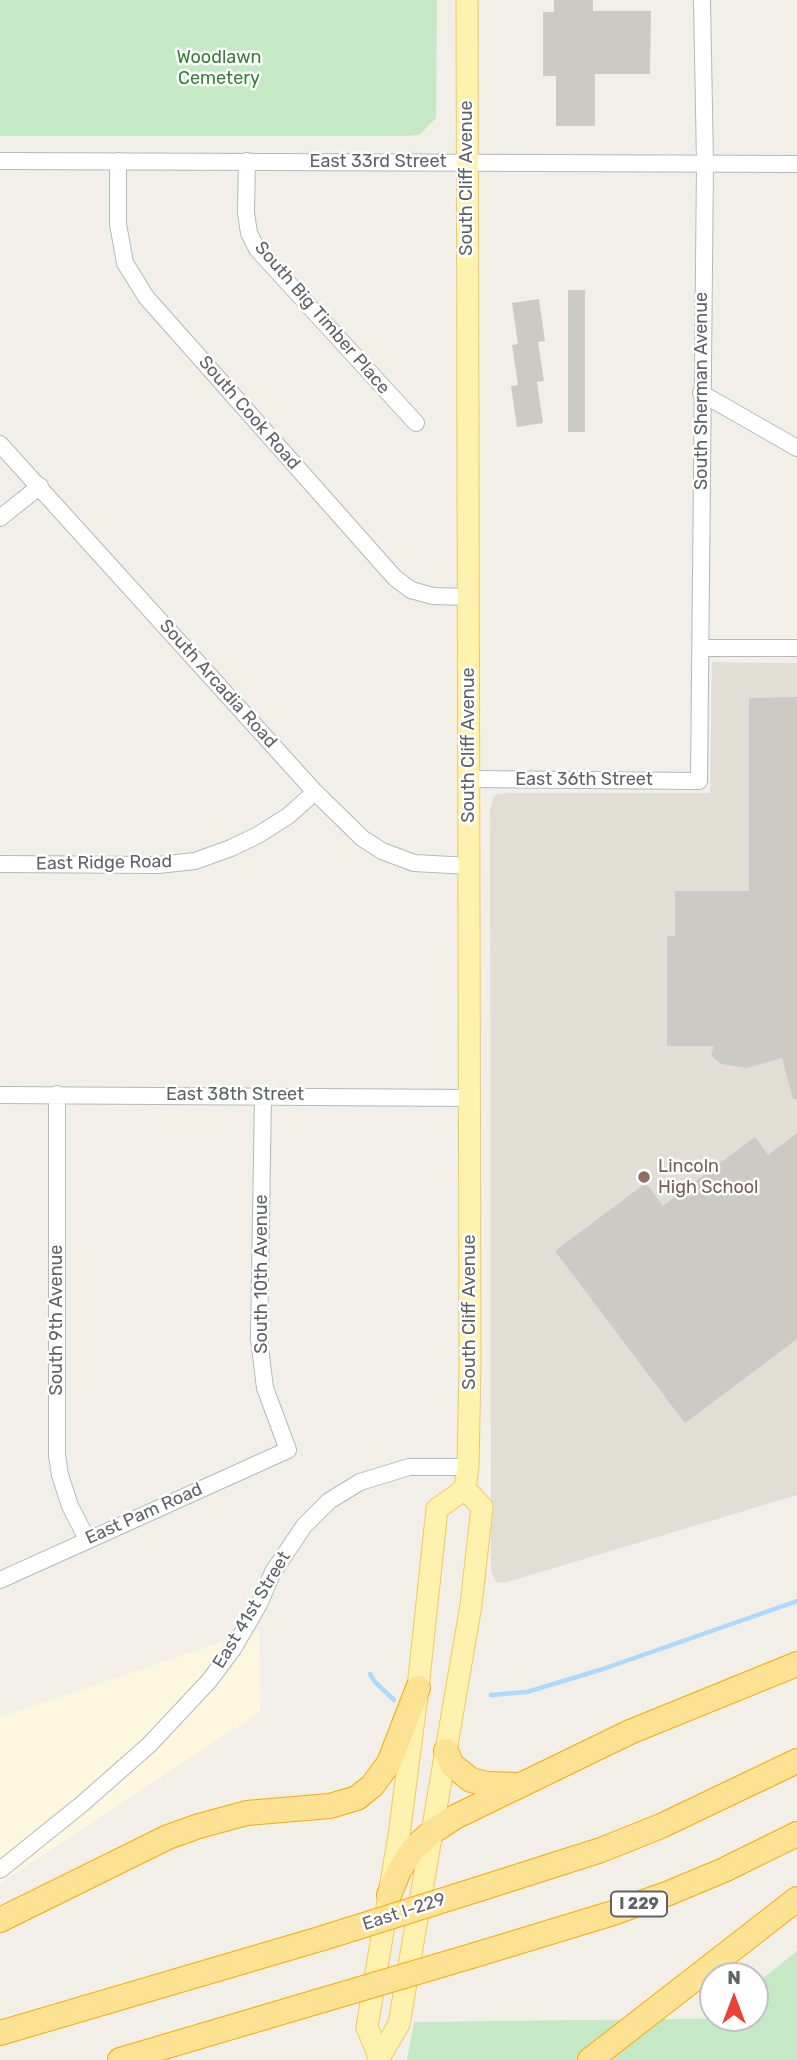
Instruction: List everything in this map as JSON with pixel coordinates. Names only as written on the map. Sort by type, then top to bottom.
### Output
[{"type":"highway","points":[[389,1895],[414,1848],[455,1817],[630,1732],[797,1664]]},
{"type":"highway","points":[[0,1920],[168,1837],[199,1826],[247,1813],[330,1806],[357,1797],[372,1786],[389,1763],[418,1688]]},
{"type":"highway","points":[[446,1751],[452,1765],[471,1780],[486,1784],[524,1785]]},
{"type":"highway","name":"East I-229","points":[[0,2034],[323,1938],[601,1850],[660,1826],[797,1761]]},
{"type":"highway","name":"I 229","points":[[120,2060],[613,1913],[724,1870],[797,1834]]},
{"type":"highway","points":[[590,2060],[797,1899]]},
{"type":"main road","name":"South Cliff Avenue","points":[[465,1489],[471,1365],[467,0]]},
{"type":"main road","points":[[465,1489],[482,1507],[471,1605],[399,2024],[379,2059],[367,2027],[389,1895],[418,1688],[438,1509],[465,1489]]},
{"type":"street","name":"South Sherman Avenue","points":[[699,781],[705,163],[702,0]]},
{"type":"street","name":"East 33rd Street","points":[[0,161],[797,164]]},
{"type":"street","name":"South Cook Road","points":[[118,161],[118,224],[125,263],[146,297],[395,578],[411,590],[433,596],[469,597]]},
{"type":"street","name":"South Big Timber Place","points":[[247,162],[246,213],[249,233],[257,248],[416,423]]},
{"type":"street","points":[[701,393],[797,449]]},
{"type":"street","name":"South Arcadia Road","points":[[0,444],[315,792],[362,838],[383,851],[414,863],[470,866]]},
{"type":"street","points":[[0,518],[40,486]]},
{"type":"street","points":[[701,648],[797,648]]},
{"type":"street","name":"East 36th Street","points":[[469,779],[699,781]]},
{"type":"street","name":"East Ridge Road","points":[[0,864],[158,865],[195,861],[258,835],[288,816],[315,792]]},
{"type":"street","name":"South 9th Avenue","points":[[57,1094],[57,1455],[70,1506],[86,1539]]},
{"type":"street","name":"East 38th Street","points":[[0,1095],[470,1098]]},
{"type":"street","name":"South 10th Avenue","points":[[263,1095],[259,1339],[265,1388],[288,1450]]},
{"type":"street","name":"East Pam Road","points":[[0,1580],[288,1450]]},
{"type":"street","name":"East 41st Street","points":[[0,1870],[82,1804],[149,1745],[209,1681],[259,1604],[273,1572],[304,1526],[329,1501],[359,1482],[409,1466],[468,1467]]},
{"type":"shaded area","name":"Lincoln High School","points":[[712,662],[797,663],[797,1495],[504,1583],[496,1582],[491,1572],[490,811],[493,798],[497,794],[507,793],[710,793]]},
{"type":"shaded area","points":[[259,1630],[260,1712],[0,1883],[0,1717]]},
{"type":"green space","name":"Woodlawn Cemetery","points":[[0,0],[437,0],[436,118],[419,135],[402,136],[0,136]]},
{"type":"green space","points":[[797,1951],[797,2060],[407,2060],[414,2022],[699,2019],[699,2032],[769,2032],[769,1974]]},
{"type":"building","points":[[554,0],[593,0],[593,11],[651,11],[650,74],[595,74],[595,126],[556,126],[556,76],[543,76],[543,12],[554,12]]},
{"type":"building","points":[[568,290],[585,290],[585,432],[568,432]]},
{"type":"building","points":[[539,299],[545,341],[538,342],[544,381],[537,382],[543,423],[517,427],[511,386],[518,385],[512,345],[518,344],[512,303]]},
{"type":"building","points":[[797,697],[797,1099],[793,1099],[782,1058],[747,1068],[721,1064],[711,1055],[714,1046],[667,1046],[667,936],[675,936],[675,891],[749,891],[749,698]]},
{"type":"building","points":[[797,1133],[797,1339],[685,1423],[555,1251],[646,1183],[663,1206],[755,1137],[768,1155]]},
{"type":"waterway","points":[[491,1695],[527,1692],[603,1669],[797,1601]]},
{"type":"waterway","points":[[370,1674],[394,1700]]},
{"type":"place","name":"Lincoln High School","points":[[644,1177]]}]
